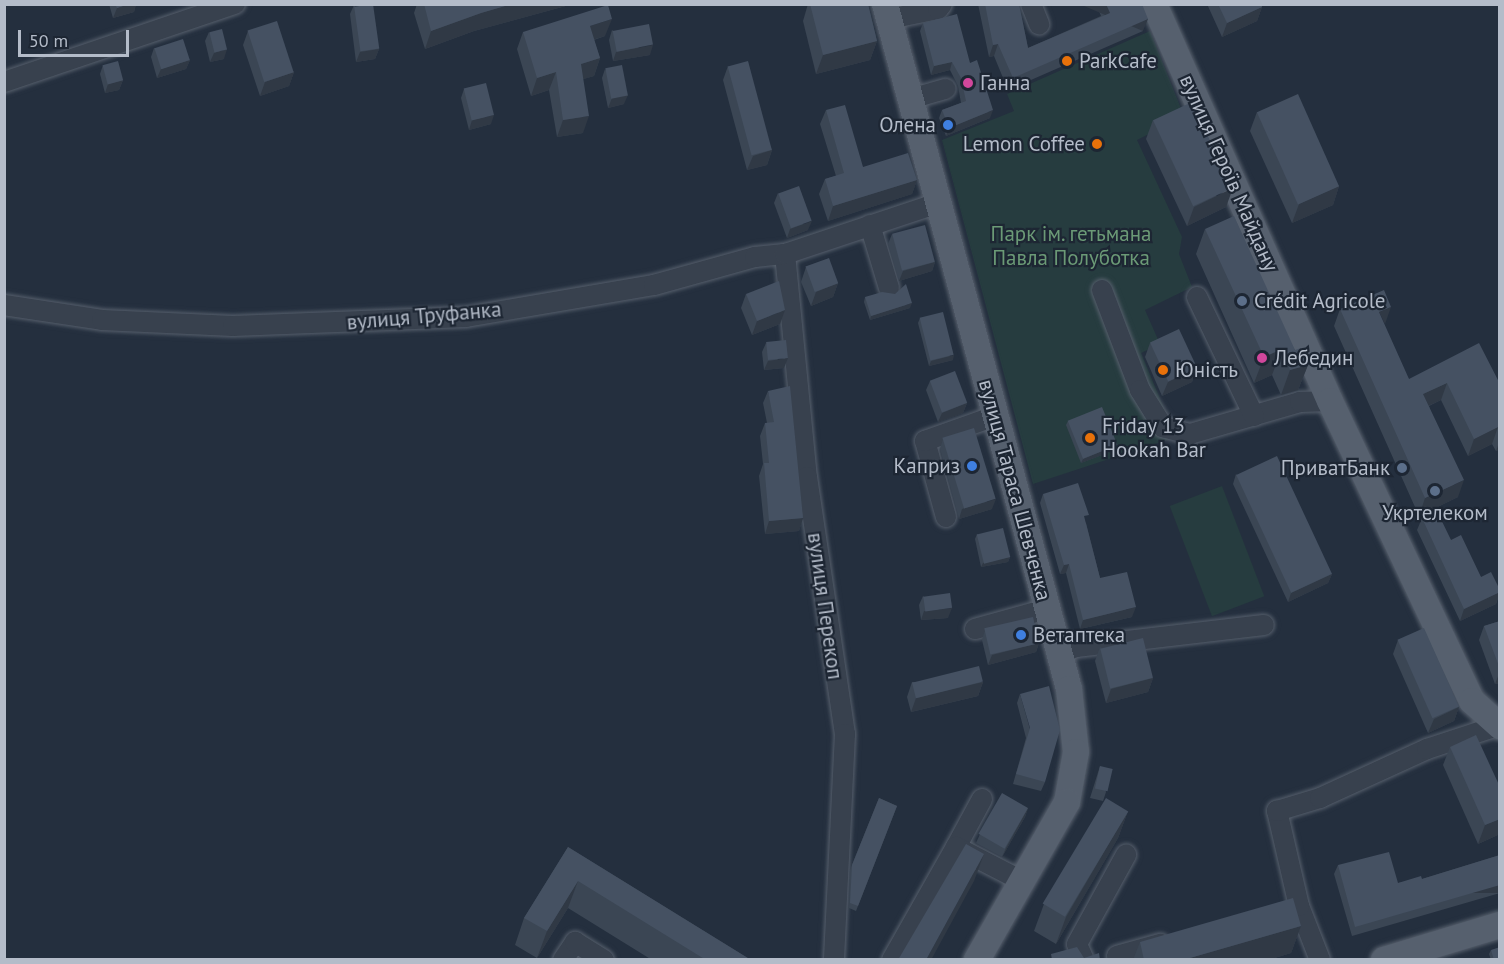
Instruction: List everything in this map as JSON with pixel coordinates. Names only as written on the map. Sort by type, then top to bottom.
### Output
[{"type":"main road","name":"вулиця Героїв Майдану","points":[[1154,4],[1330,401],[1472,700],[1499,726]]},
{"type":"main road","name":"вулиця Тараса Шевченка","points":[[887,12],[1069,689],[1076,752],[1067,802],[977,960]]},
{"type":"main road","points":[[1384,960],[1500,925]]},
{"type":"street","points":[[5,79],[173,13],[235,4]]},
{"type":"street","points":[[887,12],[938,9],[942,4]]},
{"type":"street","points":[[1031,4],[1039,24]]},
{"type":"street","points":[[910,99],[946,89]]},
{"type":"street","name":"вулиця Труфанка","points":[[4,305],[102,320],[233,326],[466,317],[654,285],[755,256],[785,254],[938,203]]},
{"type":"street","points":[[870,225],[889,288]]},
{"type":"street","name":"вулиця Перекоп","points":[[785,254],[807,477],[845,734],[834,960]]},
{"type":"street","points":[[1102,290],[1140,390],[1163,427],[1191,434],[1300,402],[1330,401]]},
{"type":"street","points":[[1197,297],[1254,416]]},
{"type":"street","points":[[946,517],[925,441],[994,416]]},
{"type":"street","points":[[975,629],[1047,609]]},
{"type":"street","points":[[1059,653],[1076,647],[1264,625]]},
{"type":"street","points":[[1320,960],[1299,906],[1277,811],[1320,798],[1427,749],[1499,726]]},
{"type":"street","points":[[892,960],[982,799]]},
{"type":"street","points":[[956,847],[1023,880]]},
{"type":"street","points":[[1084,960],[1077,944],[1126,855]]},
{"type":"street","points":[[1276,913],[1299,906]]},
{"type":"street","points":[[1112,958],[1185,937]]},
{"type":"street","points":[[563,960],[575,942],[604,960]]},
{"type":"green space","name":"Парк ім. гетьмана Павла Полуботка","points":[[1150,31],[1184,116],[1137,140],[1182,237],[1179,254],[1192,287],[1145,310],[1160,344],[1141,353],[1176,437],[1033,484],[942,140],[1014,111],[1007,94]]},
{"type":"green space","points":[[1222,486],[1264,596],[1212,616],[1170,506]]},
{"type":"building","points":[[115,4],[129,4],[117,8]]},
{"type":"building","points":[[373,4],[379,49],[360,51],[354,7]]},
{"type":"building","points":[[424,4],[512,4],[431,31]]},
{"type":"building","points":[[810,4],[868,4],[877,41],[823,55]]},
{"type":"building","points":[[985,4],[1019,4],[1028,48],[1110,13],[1106,4],[1142,4],[1148,19],[1013,78],[998,44],[993,45]]},
{"type":"building","points":[[1218,4],[1261,4],[1262,7],[1227,23]]},
{"type":"building","points":[[608,5],[612,19],[590,26],[600,58],[581,64],[589,116],[563,120],[556,72],[537,78],[523,32]]},
{"type":"building","points":[[957,14],[970,63],[977,60],[993,110],[949,128],[942,110],[966,101],[961,78],[952,62],[934,66],[923,23]]},
{"type":"building","points":[[277,21],[294,72],[264,82],[248,31]]},
{"type":"building","points":[[649,24],[653,45],[617,52],[613,31]]},
{"type":"building","points":[[222,29],[227,49],[214,53],[209,32]]},
{"type":"building","points":[[183,39],[190,60],[161,69],[154,48]]},
{"type":"building","points":[[118,61],[123,80],[108,84],[103,65]]},
{"type":"building","points":[[748,61],[772,150],[752,155],[728,66]]},
{"type":"building","points":[[622,65],[628,95],[611,99],[605,68]]},
{"type":"building","points":[[486,83],[494,115],[472,121],[464,89]]},
{"type":"building","points":[[1298,94],[1339,186],[1298,205],[1257,112]]},
{"type":"building","points":[[1192,102],[1232,188],[1193,206],[1153,120]]},
{"type":"building","points":[[845,105],[863,167],[908,153],[917,180],[833,206],[825,179],[844,173],[826,110]]},
{"type":"building","points":[[799,186],[812,221],[791,228],[778,194]]},
{"type":"building","points":[[1234,216],[1295,350],[1301,348],[1308,365],[1290,370],[1282,349],[1264,357],[1205,229]]},
{"type":"building","points":[[925,225],[935,262],[902,271],[892,234]]},
{"type":"building","points":[[829,258],[838,283],[815,292],[806,267]]},
{"type":"building","points":[[779,281],[785,310],[757,321],[746,294]]},
{"type":"building","points":[[906,284],[912,303],[871,316],[865,297],[882,292],[895,294]]},
{"type":"building","points":[[1384,290],[1391,307],[1379,312],[1409,379],[1479,343],[1500,384],[1500,429],[1498,427],[1474,439],[1447,383],[1423,394],[1464,480],[1425,498],[1340,309]]},
{"type":"building","points":[[943,312],[954,355],[930,360],[920,318]]},
{"type":"building","points":[[1179,329],[1197,368],[1168,381],[1150,343]]},
{"type":"building","points":[[786,340],[788,358],[768,360],[766,342]]},
{"type":"building","points":[[955,371],[967,403],[942,412],[930,381]]},
{"type":"building","points":[[790,386],[803,518],[769,521],[764,463],[769,463],[765,423],[774,422],[768,391]]},
{"type":"building","points":[[1102,407],[1117,445],[1083,459],[1068,421]]},
{"type":"building","points":[[974,428],[996,499],[964,508],[942,438]]},
{"type":"building","points":[[1277,456],[1332,574],[1291,593],[1236,475]]},
{"type":"building","points":[[1078,483],[1089,515],[1084,516],[1100,578],[1127,572],[1136,607],[1083,620],[1069,564],[1064,565],[1043,494]]},
{"type":"building","points":[[1437,511],[1451,540],[1461,535],[1481,577],[1491,572],[1500,592],[1464,609],[1422,518]]},
{"type":"building","points":[[1003,528],[1010,557],[984,564],[977,535]]},
{"type":"building","points":[[950,593],[952,608],[925,612],[923,597]]},
{"type":"building","points":[[1033,617],[1039,643],[990,655],[984,628]]},
{"type":"building","points":[[1500,621],[1500,669],[1484,626]]},
{"type":"building","points":[[1424,628],[1459,707],[1432,718],[1398,640]]},
{"type":"building","points":[[1143,638],[1153,678],[1110,688],[1100,649]]},
{"type":"building","points":[[979,666],[983,682],[916,698],[912,683]]},
{"type":"building","points":[[1049,686],[1060,730],[1045,782],[1016,774],[1030,728],[1020,694]]},
{"type":"building","points":[[1476,735],[1500,787],[1500,819],[1485,825],[1450,747]]},
{"type":"building","points":[[1100,766],[1113,769],[1107,791],[1095,788]]},
{"type":"building","points":[[1002,793],[1028,808],[1004,849],[978,834]]},
{"type":"building","points":[[879,798],[897,806],[858,906],[850,903],[852,865]]},
{"type":"building","points":[[1106,798],[1128,811],[1065,917],[1043,903]]},
{"type":"building","points":[[966,844],[984,854],[926,960],[898,960]]},
{"type":"building","points":[[568,847],[751,960],[706,960],[578,881],[547,931],[524,918]]},
{"type":"building","points":[[1389,852],[1398,883],[1421,876],[1422,879],[1500,855],[1500,885],[1355,927],[1338,865]]},
{"type":"building","points":[[1293,898],[1301,926],[1183,960],[1144,960],[1140,942]]},
{"type":"building","points":[[1077,947],[1084,958],[1099,953],[1100,960],[1052,960],[1051,954]]},
{"type":"building","points":[[1500,947],[1500,960],[1494,960],[1491,950]]},
{"type":"place","name":"ParkCafe","points":[[1067,61]]},
{"type":"place","name":"Ганна","points":[[968,83]]},
{"type":"place","name":"Олена","points":[[948,125]]},
{"type":"place","name":"Lemon Coffee","points":[[1097,144]]},
{"type":"place","name":"Crédit Agricole","points":[[1242,301]]},
{"type":"place","name":"Лебедин","points":[[1262,358]]},
{"type":"place","name":"Юність","points":[[1163,370]]},
{"type":"place","name":"Friday 13 Hookah Bar","points":[[1090,438]]},
{"type":"place","name":"Каприз","points":[[972,466]]},
{"type":"place","name":"ПриватБанк","points":[[1402,468]]},
{"type":"place","name":"Укртелеком","points":[[1435,491]]},
{"type":"place","name":"Ветаптека","points":[[1021,635]]}]
